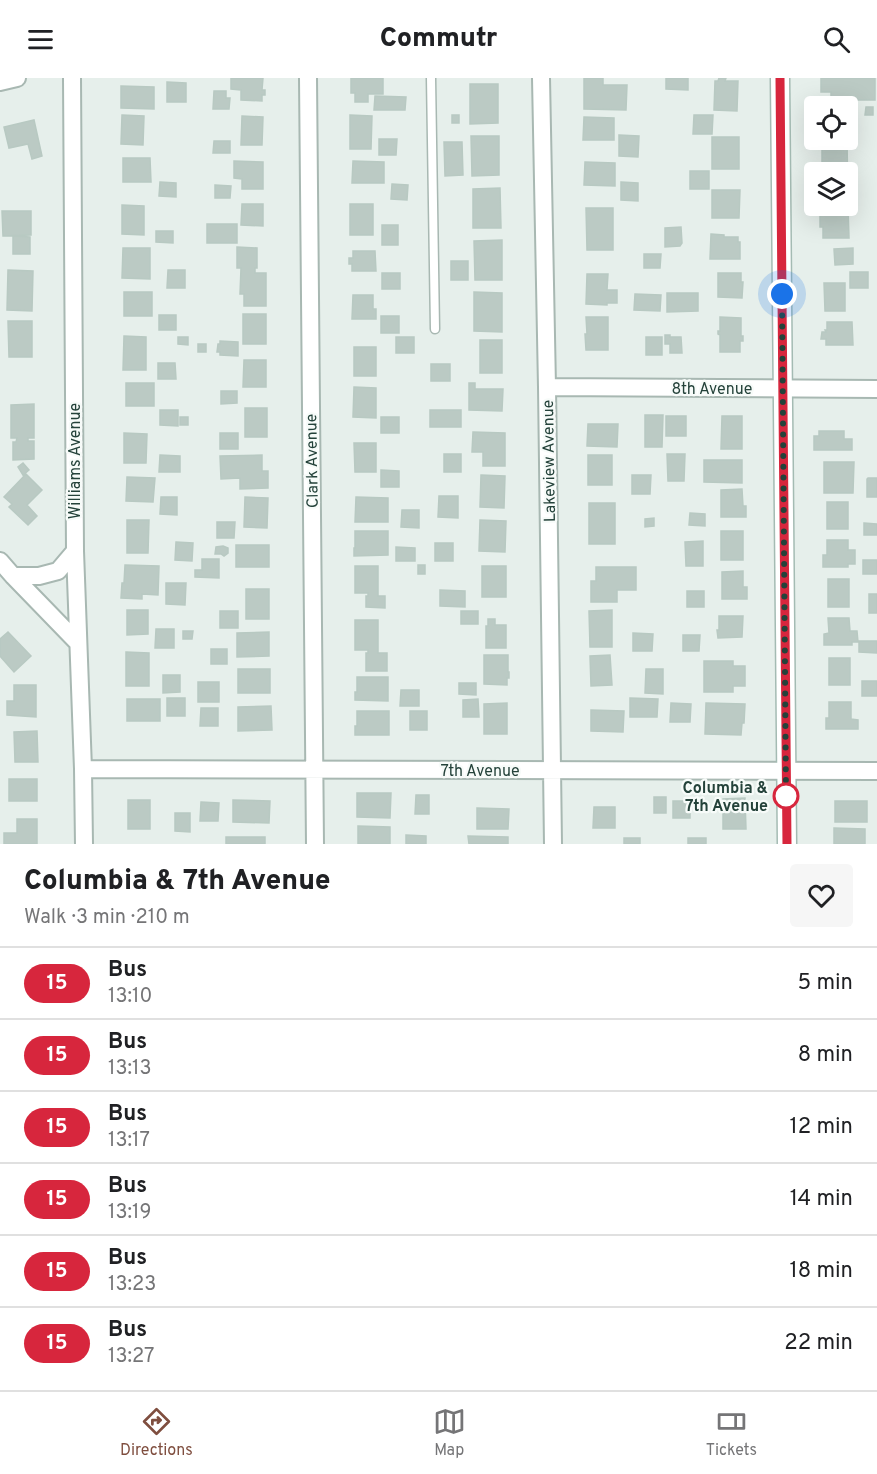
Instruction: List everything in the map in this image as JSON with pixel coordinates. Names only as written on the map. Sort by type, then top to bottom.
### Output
[{"type":"street","points":[[0,82],[17,78]]},
{"type":"street","name":"Williams Avenue","points":[[72,78],[75,551],[84,844]]},
{"type":"street","name":"Clark Avenue","points":[[308,78],[315,844]]},
{"type":"street","name":"Lakeview Avenue","points":[[541,78],[553,844]]},
{"type":"street","points":[[780,78],[787,844]]},
{"type":"street","name":"8th Avenue","points":[[547,387],[877,389]]},
{"type":"street","points":[[13,576],[39,576],[58,571],[75,551]]},
{"type":"street","points":[[0,561],[77,642]]},
{"type":"street","name":"7th Avenue","points":[[83,769],[877,771]]},
{"type":"lane","points":[[430,78],[435,329]]},
{"type":"building","points":[[231,78],[263,78],[262,90],[265,90],[265,95],[262,95],[262,101],[241,100],[241,90],[231,89]]},
{"type":"building","points":[[351,78],[383,78],[383,94],[368,94],[368,102],[355,102],[355,93],[351,93]]},
{"type":"building","points":[[584,78],[603,78],[603,85],[627,85],[626,110],[584,109]]},
{"type":"building","points":[[666,78],[688,78],[688,90],[666,89]]},
{"type":"building","points":[[719,78],[726,78],[725,81],[738,81],[737,111],[714,110],[715,81]]},
{"type":"building","points":[[821,78],[875,78],[875,100],[858,100],[858,96],[831,96],[831,92],[821,92]]},
{"type":"building","points":[[167,82],[186,83],[186,102],[167,102]]},
{"type":"building","points":[[470,84],[498,84],[498,123],[470,124]]},
{"type":"building","points":[[121,86],[154,87],[154,109],[121,108]]},
{"type":"building","points":[[214,91],[226,91],[226,98],[230,98],[229,109],[213,109]]},
{"type":"building","points":[[375,96],[406,97],[405,110],[374,110]]},
{"type":"building","points":[[866,107],[873,107],[873,115],[865,115]]},
{"type":"building","points":[[122,115],[144,116],[143,145],[121,144]]},
{"type":"building","points":[[350,115],[372,116],[371,149],[350,149]]},
{"type":"building","points":[[452,115],[459,115],[459,123],[452,123]]},
{"type":"building","points":[[694,115],[713,115],[712,134],[693,134]]},
{"type":"building","points":[[242,116],[263,117],[262,145],[241,145]]},
{"type":"building","points":[[584,117],[614,118],[614,140],[583,140]]},
{"type":"building","points":[[34,120],[42,156],[32,159],[28,144],[9,148],[4,127]]},
{"type":"building","points":[[619,135],[639,136],[638,157],[619,156]]},
{"type":"building","points":[[471,136],[499,136],[499,175],[472,176]]},
{"type":"building","points":[[712,137],[739,137],[739,169],[712,169]]},
{"type":"building","points":[[379,139],[397,139],[396,155],[379,155]]},
{"type":"building","points":[[214,141],[230,141],[230,153],[213,153]]},
{"type":"building","points":[[444,142],[462,142],[463,175],[445,176]]},
{"type":"building","points":[[822,150],[847,150],[848,162],[822,162]]},
{"type":"building","points":[[123,158],[150,158],[151,182],[123,182]]},
{"type":"building","points":[[234,161],[263,162],[263,189],[242,189],[242,179],[234,178]]},
{"type":"building","points":[[353,161],[384,162],[384,183],[352,183]]},
{"type":"building","points":[[585,162],[615,163],[615,186],[584,185]]},
{"type":"building","points":[[690,171],[709,171],[709,189],[690,189]]},
{"type":"building","points":[[160,182],[176,183],[176,197],[159,196]]},
{"type":"building","points":[[621,182],[638,183],[638,201],[621,200]]},
{"type":"building","points":[[392,184],[408,185],[407,200],[391,199]]},
{"type":"building","points":[[215,185],[231,186],[230,198],[215,198]]},
{"type":"building","points":[[500,188],[501,228],[473,228],[473,189]]},
{"type":"building","points":[[712,190],[740,190],[739,218],[712,218]]},
{"type":"building","points":[[242,204],[263,204],[263,226],[241,225]]},
{"type":"building","points":[[350,204],[373,204],[373,235],[350,235]]},
{"type":"building","points":[[122,205],[144,206],[144,235],[122,234]]},
{"type":"building","points":[[586,208],[613,208],[613,250],[587,250]]},
{"type":"building","points":[[2,211],[31,211],[31,235],[3,236]]},
{"type":"building","points":[[820,216],[848,216],[849,238],[823,238],[823,227],[820,227]]},
{"type":"building","points":[[207,224],[237,224],[237,243],[207,243]]},
{"type":"building","points":[[382,225],[398,225],[398,245],[382,245]]},
{"type":"building","points":[[681,227],[682,243],[680,246],[665,247],[665,228]]},
{"type":"building","points":[[156,231],[173,231],[173,243],[156,242]]},
{"type":"building","points":[[711,234],[738,237],[740,259],[710,259]]},
{"type":"building","points":[[13,236],[30,237],[30,254],[13,254]]},
{"type":"building","points":[[502,240],[502,280],[475,280],[474,241]]},
{"type":"building","points":[[237,247],[257,248],[255,273],[266,273],[266,306],[244,306],[244,294],[240,294],[241,268],[237,268]]},
{"type":"building","points":[[123,248],[150,248],[150,279],[122,278]]},
{"type":"building","points":[[853,248],[853,264],[835,265],[834,249]]},
{"type":"building","points":[[353,251],[375,251],[376,271],[352,271],[349,258],[353,258]]},
{"type":"building","points":[[644,254],[661,254],[660,268],[644,268]]},
{"type":"building","points":[[451,261],[468,261],[468,280],[451,280]]},
{"type":"building","points":[[8,270],[33,271],[32,311],[7,310]]},
{"type":"building","points":[[168,270],[185,270],[185,288],[167,288]]},
{"type":"building","points":[[850,272],[868,272],[868,288],[850,288]]},
{"type":"building","points":[[382,273],[400,273],[400,289],[382,289]]},
{"type":"building","points":[[718,273],[741,273],[742,298],[718,297]]},
{"type":"building","points":[[587,274],[608,274],[607,290],[617,290],[617,303],[586,304]]},
{"type":"building","points":[[824,283],[845,283],[845,311],[825,311]]},
{"type":"building","points":[[124,292],[152,292],[152,316],[124,316]]},
{"type":"building","points":[[474,292],[502,293],[502,332],[474,331]]},
{"type":"building","points":[[667,293],[698,293],[698,311],[667,312]]},
{"type":"building","points":[[635,294],[661,295],[660,311],[634,310]]},
{"type":"building","points":[[353,295],[373,295],[376,319],[352,319]]},
{"type":"building","points":[[243,314],[266,314],[266,344],[243,344]]},
{"type":"building","points":[[159,315],[176,315],[176,330],[159,330]]},
{"type":"building","points":[[381,316],[399,316],[399,333],[381,333]]},
{"type":"building","points":[[586,317],[608,317],[608,350],[586,350]]},
{"type":"building","points":[[720,317],[741,318],[743,341],[740,341],[740,352],[720,352],[718,331],[720,331]]},
{"type":"building","points":[[8,321],[32,321],[32,357],[9,357]]},
{"type":"building","points":[[827,322],[852,322],[853,345],[826,345],[826,339],[821,339],[822,332],[827,330]]},
{"type":"building","points":[[665,335],[681,337],[682,353],[670,353],[670,344],[665,344]]},
{"type":"building","points":[[124,336],[146,337],[146,370],[123,370]]},
{"type":"building","points":[[178,337],[188,337],[188,345],[178,344]]},
{"type":"building","points":[[396,337],[414,337],[414,353],[396,353]]},
{"type":"building","points":[[646,337],[662,337],[662,355],[646,355]]},
{"type":"building","points":[[480,340],[502,340],[502,373],[480,373]]},
{"type":"building","points":[[220,341],[238,342],[238,356],[220,355],[220,352],[217,352]]},
{"type":"building","points":[[198,344],[206,344],[206,352],[198,352]]},
{"type":"building","points":[[354,347],[376,347],[376,376],[354,376]]},
{"type":"building","points":[[244,360],[266,360],[266,387],[243,387]]},
{"type":"building","points":[[158,363],[175,363],[176,379],[158,379]]},
{"type":"building","points":[[431,364],[450,364],[450,381],[431,381]]},
{"type":"building","points":[[126,383],[154,383],[154,406],[126,406]]},
{"type":"building","points":[[469,383],[475,383],[475,389],[503,389],[502,411],[469,410]]},
{"type":"building","points":[[354,387],[376,388],[376,418],[353,417]]},
{"type":"building","points":[[221,391],[237,391],[237,403],[221,404]]},
{"type":"building","points":[[34,404],[34,438],[28,438],[28,441],[34,441],[34,459],[13,460],[13,442],[16,442],[17,438],[11,438],[11,405]]},
{"type":"building","points":[[245,408],[267,408],[267,437],[245,437]]},
{"type":"building","points":[[160,410],[178,410],[178,426],[160,425]]},
{"type":"building","points":[[430,410],[461,410],[461,427],[430,427]]},
{"type":"building","points":[[645,415],[663,415],[662,447],[645,447]]},
{"type":"building","points":[[666,416],[686,416],[686,436],[666,436]]},
{"type":"building","points":[[722,416],[742,416],[742,449],[721,449]]},
{"type":"building","points":[[180,417],[188,417],[188,425],[180,425]]},
{"type":"building","points":[[381,417],[399,417],[399,433],[381,433]]},
{"type":"building","points":[[588,424],[618,424],[617,447],[587,446]]},
{"type":"building","points":[[819,431],[844,431],[844,439],[852,439],[852,450],[814,450],[814,436],[819,436]]},
{"type":"building","points":[[473,432],[505,433],[505,466],[483,466],[483,452],[472,452]]},
{"type":"building","points":[[124,433],[147,434],[146,463],[124,463]]},
{"type":"building","points":[[220,433],[238,433],[238,449],[220,449]]},
{"type":"building","points":[[354,443],[376,443],[376,472],[355,472]]},
{"type":"building","points":[[444,454],[461,454],[461,472],[444,472]]},
{"type":"building","points":[[667,454],[685,454],[684,481],[668,481]]},
{"type":"building","points":[[160,455],[180,456],[180,472],[159,472]]},
{"type":"building","points":[[262,455],[262,471],[268,471],[268,488],[240,489],[240,478],[221,479],[220,456]]},
{"type":"building","points":[[588,455],[612,455],[612,485],[588,485]]},
{"type":"building","points":[[704,460],[742,460],[742,483],[704,482]]},
{"type":"building","points":[[824,462],[854,462],[853,493],[824,493]]},
{"type":"building","points":[[23,463],[29,470],[23,475],[18,467]]},
{"type":"building","points":[[381,470],[399,471],[399,487],[381,487]]},
{"type":"building","points":[[26,474],[42,490],[27,505],[37,516],[28,525],[9,507],[12,504],[4,497]]},
{"type":"building","points":[[481,475],[505,476],[504,508],[480,507]]},
{"type":"building","points":[[632,475],[651,475],[650,494],[632,494]]},
{"type":"building","points":[[127,477],[155,478],[153,502],[126,501]]},
{"type":"building","points":[[868,478],[877,478],[877,497],[867,497]]},
{"type":"building","points":[[742,489],[746,517],[721,517],[721,490]]},
{"type":"building","points":[[439,496],[458,496],[458,518],[438,517]]},
{"type":"building","points":[[161,497],[177,497],[177,515],[160,514]]},
{"type":"building","points":[[245,497],[268,498],[267,528],[244,527]]},
{"type":"building","points":[[356,497],[388,498],[388,522],[355,522]]},
{"type":"building","points":[[827,502],[848,502],[848,529],[827,529]]},
{"type":"building","points":[[589,503],[615,503],[615,544],[589,544]]},
{"type":"building","points":[[402,510],[419,510],[419,528],[401,527]]},
{"type":"building","points":[[690,513],[705,514],[705,526],[689,525]]},
{"type":"building","points":[[654,518],[654,526],[645,527],[645,519]]},
{"type":"building","points":[[127,520],[149,520],[148,553],[127,553]]},
{"type":"building","points":[[480,520],[506,521],[505,552],[479,551]]},
{"type":"building","points":[[217,522],[235,522],[234,538],[217,538]]},
{"type":"building","points":[[864,523],[877,524],[877,535],[864,535]]},
{"type":"building","points":[[355,531],[388,531],[388,555],[354,556]]},
{"type":"building","points":[[721,531],[743,531],[743,560],[721,560]]},
{"type":"building","points":[[827,540],[848,540],[848,550],[855,550],[855,564],[848,564],[848,567],[823,567],[823,555],[827,555]]},
{"type":"building","points":[[703,541],[703,566],[686,566],[685,542]]},
{"type":"building","points":[[176,542],[193,543],[192,561],[175,560]]},
{"type":"building","points":[[435,543],[453,543],[453,561],[435,561]]},
{"type":"building","points":[[236,545],[269,545],[269,567],[236,567]]},
{"type":"building","points":[[216,547],[228,548],[228,553],[224,556],[215,554]]},
{"type":"building","points":[[396,547],[415,548],[415,561],[396,561]]},
{"type":"building","points":[[202,559],[219,559],[219,578],[195,577],[195,570],[202,570]]},
{"type":"building","points":[[863,560],[877,560],[877,574],[863,574]]},
{"type":"building","points":[[125,565],[159,566],[158,595],[142,594],[142,599],[121,598]]},
{"type":"building","points":[[418,565],[425,565],[425,574],[418,574]]},
{"type":"building","points":[[355,566],[378,566],[378,596],[385,596],[385,608],[366,607],[368,593],[355,593]]},
{"type":"building","points":[[482,566],[506,566],[506,597],[482,597]]},
{"type":"building","points":[[596,567],[636,567],[636,590],[617,590],[617,602],[591,602],[591,581],[596,581]]},
{"type":"building","points":[[743,571],[743,587],[747,587],[747,599],[722,599],[722,572]]},
{"type":"building","points":[[828,579],[849,579],[849,607],[828,607]]},
{"type":"building","points":[[166,583],[186,583],[185,605],[166,604]]},
{"type":"building","points":[[246,589],[269,589],[269,619],[246,619]]},
{"type":"building","points":[[440,590],[465,591],[465,607],[440,606]]},
{"type":"building","points":[[687,591],[704,591],[704,607],[687,607]]},
{"type":"building","points":[[869,594],[877,594],[877,613],[869,613]]},
{"type":"building","points":[[127,610],[148,610],[148,634],[127,635]]},
{"type":"building","points":[[612,610],[612,647],[590,647],[589,611]]},
{"type":"building","points":[[220,611],[238,611],[238,628],[220,628]]},
{"type":"building","points":[[461,611],[478,611],[478,624],[461,624]]},
{"type":"building","points":[[719,616],[743,616],[742,637],[718,638]]},
{"type":"building","points":[[828,618],[849,618],[850,631],[857,631],[858,642],[852,642],[852,645],[824,645],[824,634],[829,633]]},
{"type":"building","points":[[488,619],[495,619],[495,625],[506,625],[506,648],[486,648]]},
{"type":"building","points":[[355,620],[378,620],[378,653],[387,653],[387,671],[366,671],[368,650],[355,650]]},
{"type":"building","points":[[156,629],[174,629],[174,648],[155,648]]},
{"type":"building","points":[[183,631],[193,631],[192,639],[183,639]]},
{"type":"building","points":[[8,632],[31,656],[14,672],[0,656],[0,639]]},
{"type":"building","points":[[269,632],[269,656],[237,657],[237,633]]},
{"type":"building","points":[[633,633],[653,634],[652,651],[633,651]]},
{"type":"building","points":[[683,635],[700,635],[699,651],[683,651]]},
{"type":"building","points":[[859,641],[877,641],[877,653],[859,652]]},
{"type":"building","points":[[211,649],[227,649],[227,664],[211,664]]},
{"type":"building","points":[[126,652],[149,653],[149,686],[126,686]]},
{"type":"building","points":[[484,655],[508,655],[507,685],[484,684]]},
{"type":"building","points":[[610,655],[612,685],[591,686],[590,656]]},
{"type":"building","points":[[829,658],[850,658],[850,685],[829,685]]},
{"type":"building","points":[[704,661],[733,661],[733,666],[745,666],[745,686],[733,686],[733,692],[704,692]]},
{"type":"building","points":[[238,669],[270,669],[270,693],[238,693]]},
{"type":"building","points":[[646,669],[663,669],[663,694],[645,693]]},
{"type":"building","points":[[163,675],[180,675],[180,692],[163,693]]},
{"type":"building","points":[[357,677],[388,677],[388,701],[355,700]]},
{"type":"building","points":[[862,681],[877,681],[877,696],[862,696]]},
{"type":"building","points":[[198,682],[219,682],[219,702],[198,702]]},
{"type":"building","points":[[459,683],[476,683],[476,695],[459,694]]},
{"type":"building","points":[[14,685],[36,685],[36,717],[7,715],[7,701],[14,701]]},
{"type":"building","points":[[401,690],[419,690],[419,706],[400,706]]},
{"type":"building","points":[[167,698],[185,698],[185,716],[167,716]]},
{"type":"building","points":[[630,698],[658,699],[657,717],[630,717]]},
{"type":"building","points":[[127,699],[160,699],[160,721],[127,721]]},
{"type":"building","points":[[478,699],[479,717],[463,717],[463,700]]},
{"type":"building","points":[[829,702],[851,702],[851,719],[858,720],[858,729],[826,729]]},
{"type":"building","points":[[507,703],[507,734],[484,734],[484,704]]},
{"type":"building","points":[[671,703],[691,704],[690,722],[670,722]]},
{"type":"building","points":[[706,703],[745,704],[741,735],[705,734]]},
{"type":"building","points":[[271,706],[272,730],[238,731],[238,707]]},
{"type":"building","points":[[201,708],[218,708],[218,726],[200,726]]},
{"type":"building","points":[[591,710],[624,711],[623,732],[591,731]]},
{"type":"building","points":[[357,711],[389,711],[389,735],[355,735]]},
{"type":"building","points":[[410,711],[427,711],[427,730],[410,730]]},
{"type":"building","points":[[37,731],[38,762],[15,762],[14,732]]},
{"type":"building","points":[[9,779],[37,779],[37,801],[9,801]]},
{"type":"building","points":[[357,793],[391,793],[390,818],[357,817]]},
{"type":"building","points":[[416,795],[429,795],[429,814],[415,814]]},
{"type":"building","points":[[654,797],[666,797],[666,813],[654,813]]},
{"type":"building","points":[[745,798],[746,829],[723,829],[723,799]]},
{"type":"building","points":[[128,800],[150,800],[150,829],[128,829]]},
{"type":"building","points":[[233,800],[270,801],[269,823],[233,822]]},
{"type":"building","points":[[673,801],[690,801],[690,818],[673,818]]},
{"type":"building","points":[[835,801],[867,801],[867,822],[835,822]]},
{"type":"building","points":[[201,802],[219,803],[218,821],[200,821]]},
{"type":"building","points":[[594,807],[615,807],[615,828],[593,828]]},
{"type":"building","points":[[477,808],[509,809],[508,829],[477,829]]},
{"type":"building","points":[[175,813],[190,813],[190,832],[175,831]]},
{"type":"building","points":[[17,819],[37,819],[37,844],[4,844],[4,833],[17,833]]},
{"type":"building","points":[[358,826],[390,827],[390,844],[358,844]]},
{"type":"building","points":[[834,828],[865,829],[865,844],[834,844]]},
{"type":"building","points":[[406,835],[426,836],[426,844],[406,844]]},
{"type":"building","points":[[468,836],[508,837],[508,844],[469,844]]},
{"type":"building","points":[[226,837],[265,837],[265,844],[226,844]]},
{"type":"building","points":[[624,838],[640,838],[640,844],[624,844]]},
{"type":"building","points":[[688,838],[706,838],[706,844],[688,844]]},
{"type":"bus line","name":"15","points":[[780,78],[787,844]]},
{"type":"place","name":"Columbia & 7th Avenue","points":[[786,796]]},
{"type":"route","points":[[782,294],[786,796]]}]
